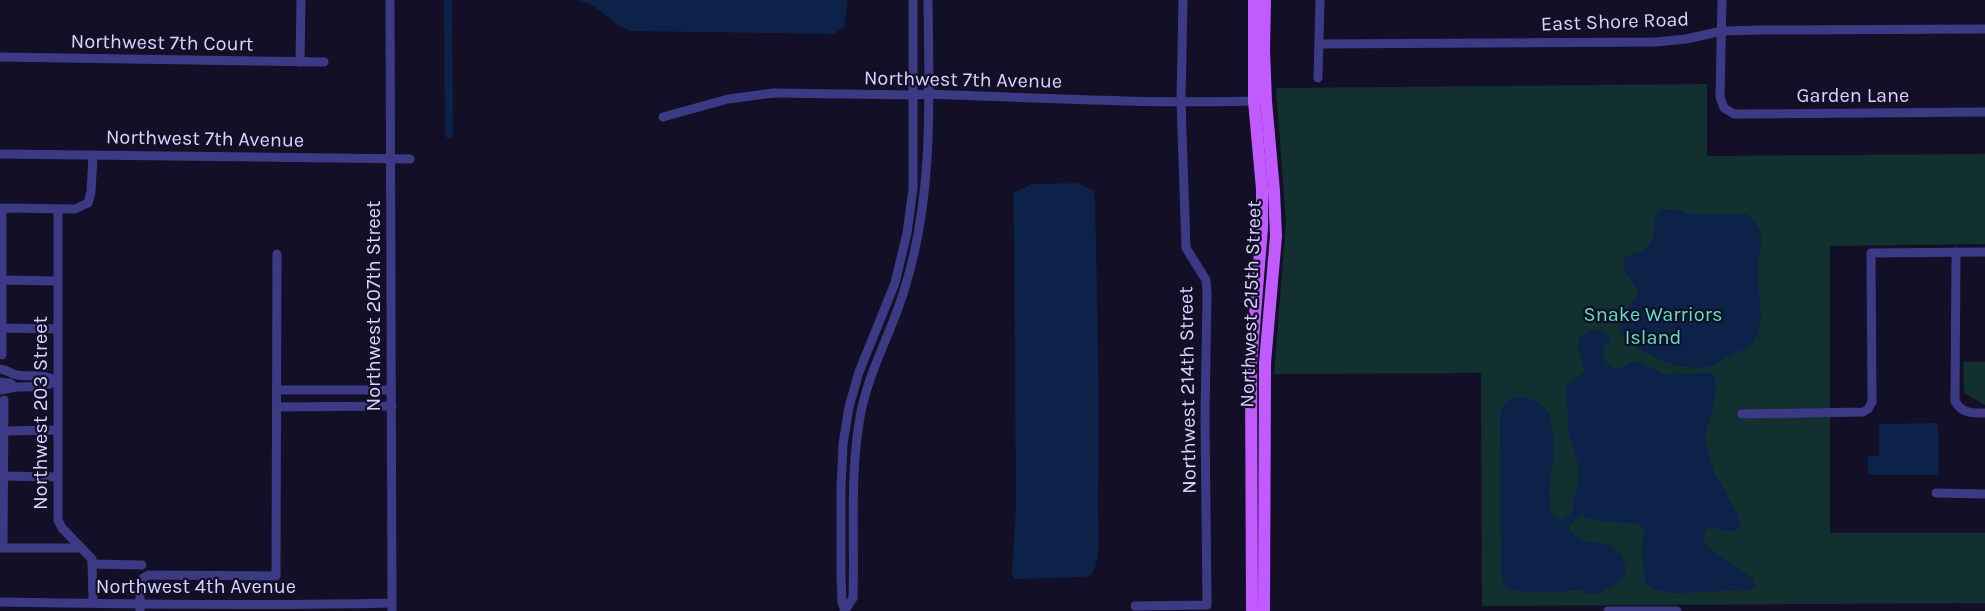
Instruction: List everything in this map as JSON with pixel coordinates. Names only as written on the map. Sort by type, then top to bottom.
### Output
[{"type":"main road","name":"Northwest 215th Street","points":[[1252,611],[1251,364],[1262,228],[1260,101],[1254,0]]},
{"type":"main road","name":"Northwest 215th Street","points":[[1264,611],[1265,363],[1276,236],[1274,190],[1260,101],[1265,0]]},
{"type":"street","points":[[300,62],[301,0]]},
{"type":"street","name":"Northwest 207th Street","points":[[390,0],[392,607]]},
{"type":"street","points":[[845,610],[842,602],[841,576],[843,444],[849,407],[859,372],[895,283],[907,233],[913,189],[913,0]]},
{"type":"street","points":[[845,610],[853,598],[855,456],[861,412],[870,375],[906,285],[918,236],[925,191],[929,94],[928,0]]},
{"type":"street","name":"Northwest 214th Street","points":[[1135,606],[1207,605],[1206,279],[1186,248],[1181,102],[1183,0]]},
{"type":"street","points":[[1318,78],[1320,0]]},
{"type":"street","points":[[1722,0],[1722,31]]},
{"type":"street","name":"East Shore Road","points":[[1319,44],[1656,42],[1686,39],[1722,31],[1985,28]]},
{"type":"street","name":"Garden Lane","points":[[1722,31],[1720,97],[1724,108],[1734,114],[1985,112]]},
{"type":"street","name":"Northwest 7th Court","points":[[0,57],[324,62]]},
{"type":"street","name":"Northwest 7th Avenue","points":[[663,117],[728,99],[774,93],[929,94],[1181,102],[1260,101]]},
{"type":"street","name":"Northwest 7th Avenue","points":[[0,154],[410,159]]},
{"type":"street","points":[[2,355],[1,208],[75,209],[88,203],[91,192],[93,155]]},
{"type":"street","name":"Northwest 203 Street","points":[[58,209],[58,520],[62,528],[92,559],[92,564]]},
{"type":"street","points":[[1956,252],[1955,397],[1959,406],[1968,413],[1985,413]]},
{"type":"street","points":[[1742,414],[1863,412],[1868,409],[1872,402],[1871,253],[1985,252]]},
{"type":"street","points":[[140,608],[140,585],[143,578],[149,575],[276,576],[277,254]]},
{"type":"street","points":[[2,280],[58,281]]},
{"type":"street","points":[[2,328],[58,329]]},
{"type":"street","points":[[0,369],[15,374],[47,375],[57,381],[47,387],[15,387],[2,395],[4,431],[2,548],[81,548]]},
{"type":"street","points":[[15,374],[15,387]]},
{"type":"street","points":[[0,382],[10,382],[15,387]]},
{"type":"street","points":[[277,390],[392,390]]},
{"type":"street","points":[[308,390],[308,406]]},
{"type":"street","points":[[326,406],[327,390]]},
{"type":"street","points":[[277,407],[392,406]]},
{"type":"street","points":[[4,431],[58,430]]},
{"type":"street","points":[[4,476],[58,477]]},
{"type":"street","points":[[1936,493],[1985,494]]},
{"type":"street","points":[[93,603],[92,564],[142,565]]},
{"type":"street","name":"Northwest 4th Avenue","points":[[0,602],[93,603],[140,608],[392,607]]},
{"type":"street","points":[[1608,611],[1677,611]]},
{"type":"green space","name":"Snake Warriors Island","points":[[1707,84],[1707,156],[1985,154],[1985,244],[1830,246],[1830,533],[1985,533],[1985,603],[1482,606],[1481,373],[1274,374],[1286,222],[1276,88]]},
{"type":"green space","points":[[1963,362],[1985,362],[1985,405],[1964,393]]},
{"type":"water","points":[[578,0],[848,0],[844,27],[834,34],[632,31],[618,25],[593,6]]},
{"type":"water","points":[[1077,183],[1093,190],[1095,199],[1099,537],[1097,557],[1092,574],[1085,577],[1017,579],[1012,574],[1016,505],[1013,192],[1030,184]]},
{"type":"water","points":[[1662,209],[1680,210],[1689,214],[1746,214],[1756,223],[1760,232],[1762,243],[1758,273],[1761,313],[1758,332],[1754,341],[1744,350],[1711,366],[1687,367],[1661,360],[1638,348],[1620,332],[1624,312],[1638,296],[1635,286],[1624,269],[1624,258],[1645,249],[1650,244],[1654,235],[1655,216]]},
{"type":"water","points":[[1591,330],[1606,332],[1610,340],[1604,347],[1603,358],[1614,368],[1635,361],[1665,374],[1710,373],[1714,375],[1716,390],[1706,434],[1707,446],[1714,471],[1737,515],[1739,527],[1734,531],[1726,531],[1709,527],[1705,533],[1704,542],[1709,548],[1752,577],[1755,586],[1751,590],[1674,593],[1654,590],[1647,585],[1645,580],[1642,552],[1644,528],[1630,523],[1598,521],[1581,515],[1569,525],[1570,531],[1582,539],[1608,544],[1617,550],[1625,567],[1624,576],[1619,581],[1595,594],[1580,590],[1520,591],[1511,590],[1503,585],[1501,570],[1501,411],[1509,400],[1520,397],[1539,403],[1548,413],[1554,450],[1549,502],[1556,518],[1564,520],[1573,511],[1573,501],[1579,482],[1578,464],[1569,436],[1566,386],[1584,371],[1578,345],[1580,337]]},
{"type":"water","points":[[1938,423],[1939,475],[1868,475],[1868,456],[1879,456],[1879,424]]},
{"type":"waterway","points":[[448,0],[449,134]]}]
